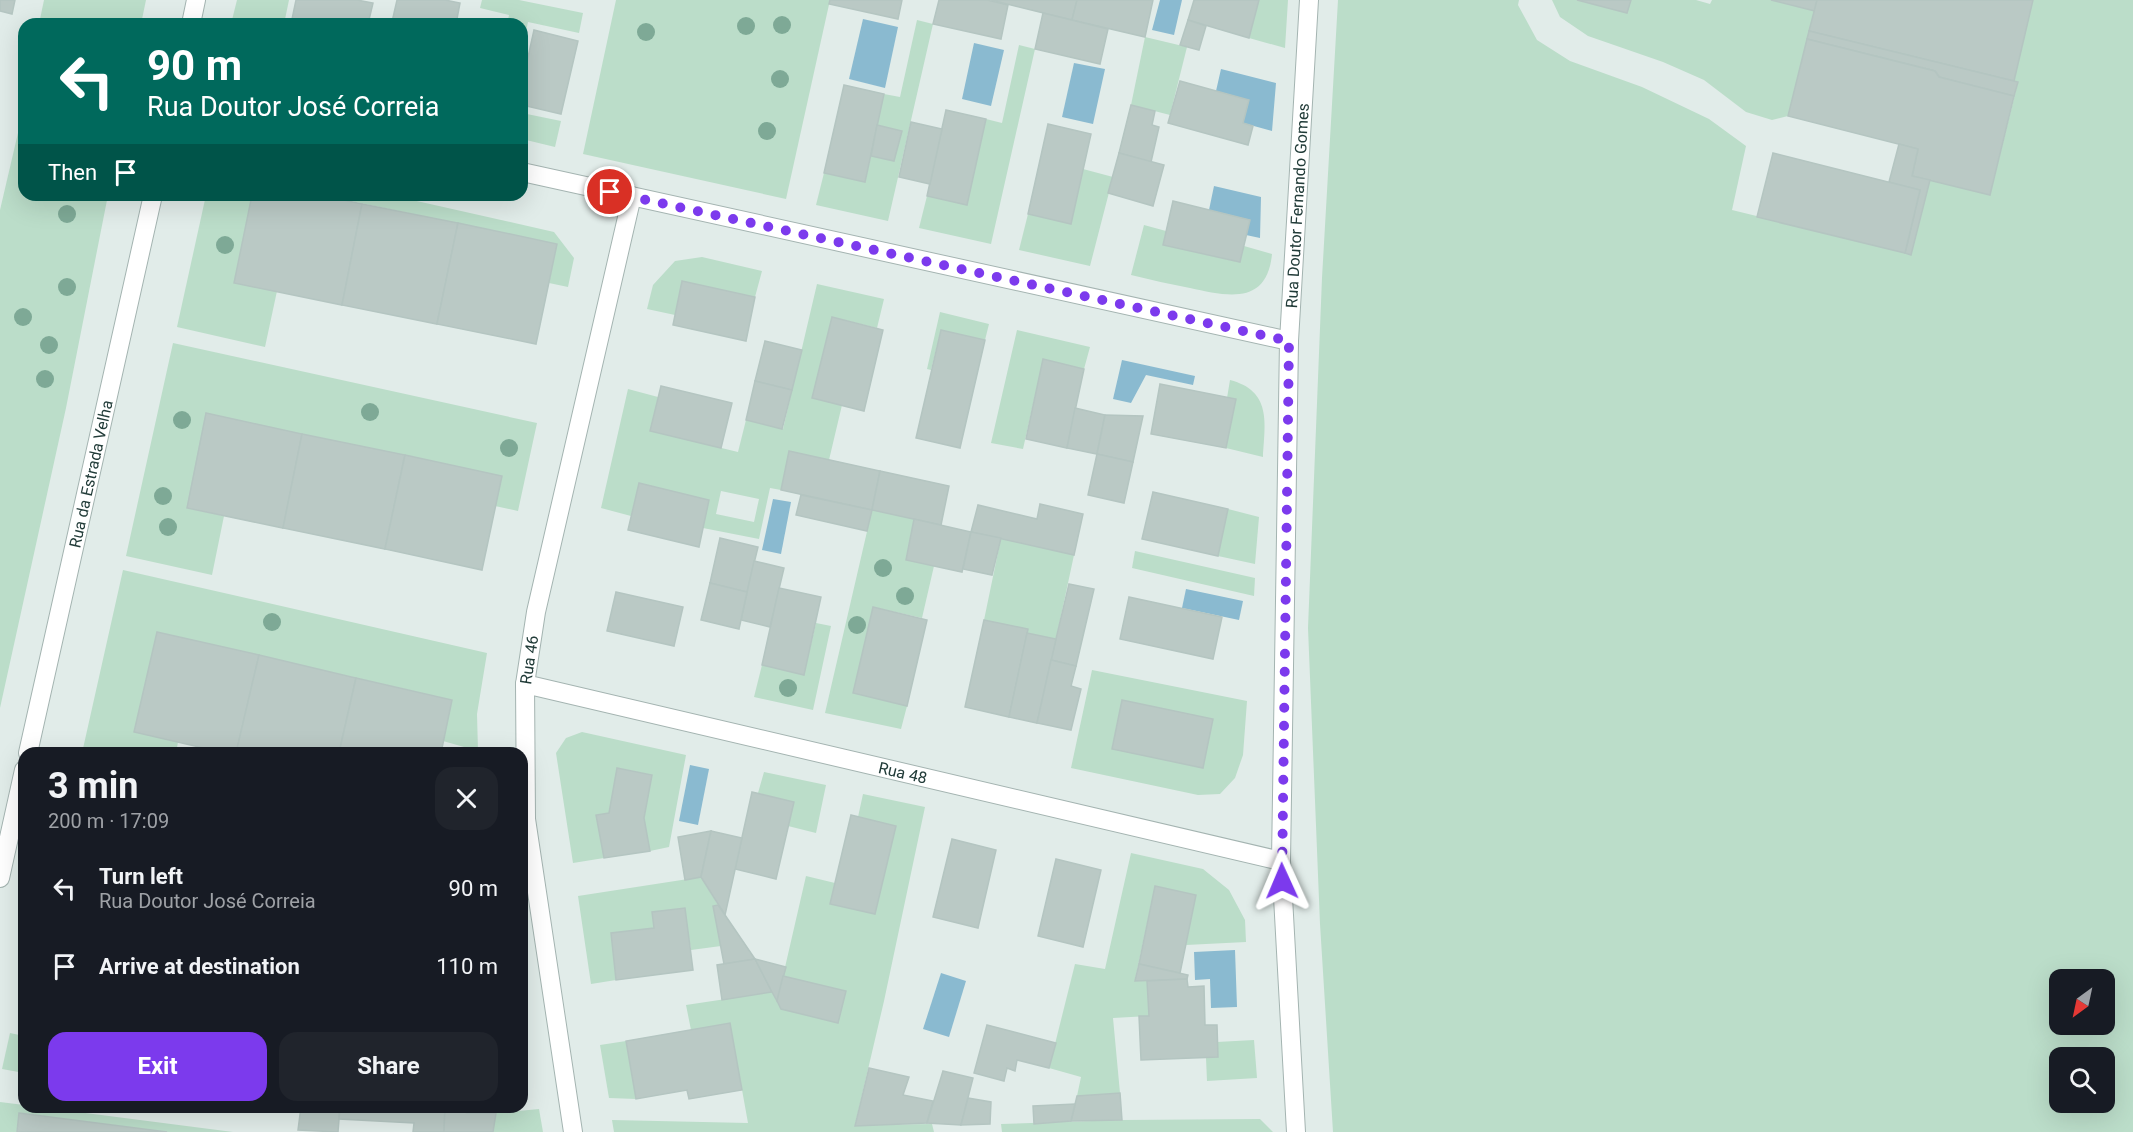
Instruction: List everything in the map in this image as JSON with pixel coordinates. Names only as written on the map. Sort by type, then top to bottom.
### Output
[{"type":"street","points":[[192,18],[196,0]]},
{"type":"street","name":"Rua Doutor Fernando Gomes","points":[[1296,1132],[1281,861],[1289,341],[1309,0]]},
{"type":"street","points":[[528,173],[1289,341]]},
{"type":"street","name":"Rua 46","points":[[525,747],[525,684],[536,612],[632,196]]},
{"type":"street","name":"Rua da Estrada Velha","points":[[29,747],[152,201]]},
{"type":"street","name":"Rua 48","points":[[525,684],[1281,861]]},
{"type":"street","points":[[0,878],[18,797]]},
{"type":"street","name":"Rua 46","points":[[528,832],[573,1132]]},
{"type":"green space","points":[[44,0],[146,0],[142,18],[40,18]]},
{"type":"green space","points":[[237,0],[289,0],[285,18],[232,18]]},
{"type":"green space","points":[[482,0],[519,0],[583,13],[579,33],[528,22],[528,18],[508,18],[509,15],[480,8]]},
{"type":"green space","points":[[616,0],[830,0],[786,199],[583,154]]},
{"type":"green space","points":[[1259,0],[1288,0],[1285,48],[1249,38]]},
{"type":"green space","points":[[1338,0],[1519,0],[1518,5],[1537,40],[1570,61],[1642,87],[1709,119],[1746,146],[1732,210],[1910,254],[1930,180],[1990,195],[2018,82],[2014,81],[2033,0],[2133,0],[2133,1132],[1333,1132],[1320,924],[1308,628],[1322,278]]},
{"type":"green space","points":[[1552,0],[1577,0],[1627,13],[1631,0],[1696,0],[1710,4],[1712,0],[1771,0],[1815,11],[1788,116],[1772,120],[1746,112],[1704,80],[1663,62],[1588,36],[1560,17]]},
{"type":"green space","points":[[917,20],[933,24],[888,221],[816,205],[824,173],[865,182],[871,156],[894,161],[901,131],[877,125],[884,94],[900,97]]},
{"type":"green space","points":[[1145,37],[1187,47],[1170,115],[1131,105]]},
{"type":"green space","points":[[1019,45],[1035,49],[991,244],[919,228],[927,196],[967,204],[986,119],[1002,123]]},
{"type":"green space","points":[[528,114],[561,121],[555,147],[528,140]]},
{"type":"green space","points":[[18,133],[18,201],[107,201],[66,408],[0,708],[0,210]]},
{"type":"green space","points":[[1083,169],[1113,177],[1090,266],[1019,250],[1028,214],[1071,224]]},
{"type":"green space","points":[[205,201],[254,201],[277,291],[265,347],[177,327]]},
{"type":"green space","points":[[351,201],[417,201],[554,232],[574,258],[568,287],[549,283],[557,244]]},
{"type":"green space","points":[[1144,225],[1166,231],[1163,245],[1239,262],[1244,246],[1272,254],[1269,271],[1254,290],[1243,294],[1204,291],[1131,275]]},
{"type":"green space","points":[[702,257],[762,271],[755,297],[682,281],[675,315],[647,309],[653,285],[675,261]]},
{"type":"green space","points":[[817,284],[884,299],[877,328],[832,317],[812,398],[842,405],[829,460],[789,451],[781,490],[770,488],[759,539],[703,528],[709,500],[639,484],[631,516],[601,508],[628,389],[658,397],[651,431],[738,452],[746,420],[783,429]],"holes":[[[721,491],[759,499],[754,522],[716,514]]]},
{"type":"green space","points":[[940,312],[989,324],[985,340],[941,330],[931,370],[927,369]]},
{"type":"green space","points":[[1017,330],[1090,347],[1084,369],[1043,360],[1023,449],[991,443]]},
{"type":"green space","points":[[173,343],[537,423],[518,511],[495,506],[501,476],[206,414],[187,508],[224,516],[212,575],[126,556]]},
{"type":"green space","points":[[1230,380],[1244,385],[1259,400],[1265,421],[1263,457],[1226,448],[1235,400],[1227,398]]},
{"type":"green space","points":[[1228,509],[1259,517],[1255,564],[1218,556]]},
{"type":"green space","points":[[872,510],[914,519],[906,559],[934,566],[922,618],[873,607],[853,693],[907,706],[901,729],[825,713]]},
{"type":"green space","points":[[1001,538],[1074,555],[1056,639],[1027,633],[1027,629],[984,620]]},
{"type":"green space","points":[[1135,551],[1255,578],[1254,596],[1132,568]]},
{"type":"green space","points":[[123,570],[487,653],[477,714],[478,747],[464,747],[443,741],[452,700],[157,632],[177,747],[83,747]]},
{"type":"green space","points":[[816,623],[831,626],[813,710],[754,697],[762,665],[804,674]]},
{"type":"green space","points":[[1092,670],[1247,701],[1243,755],[1235,778],[1220,794],[1198,795],[1071,768]],"holes":[[[1122,700],[1202,768],[1112,748]]]},
{"type":"green space","points":[[582,732],[686,755],[669,847],[650,851],[644,818],[652,775],[618,768],[609,813],[597,815],[604,858],[573,863],[556,753],[566,738]]},
{"type":"green space","points":[[764,772],[826,785],[816,833],[788,826],[793,802],[758,793]]},
{"type":"green space","points":[[863,794],[925,807],[855,1125],[932,1124],[934,1132],[614,1132],[612,1120],[748,1123],[730,1023],[691,1030],[686,1005],[772,992],[781,1009],[838,1022],[783,976],[806,876],[835,883],[830,904],[875,914],[896,826],[858,817]]},
{"type":"green space","points":[[1131,853],[1203,869],[1229,890],[1245,920],[1246,942],[1186,945],[1196,895],[1155,886],[1135,980],[1147,981],[1149,1016],[1113,1018],[1120,1093],[1077,1096],[1081,1077],[1049,1068],[1075,964],[1105,969]]},
{"type":"green space","points":[[701,877],[718,905],[713,906],[721,946],[691,950],[684,908],[652,912],[654,928],[611,933],[616,980],[591,984],[578,896]]},
{"type":"green space","points":[[10,1033],[18,1035],[18,1072],[2,1069]]},
{"type":"green space","points":[[1254,1040],[1257,1078],[1207,1081],[1206,1058],[1217,1057],[1217,1042]]},
{"type":"green space","points":[[626,1041],[636,1099],[609,1098],[600,1045]]},
{"type":"green space","points":[[0,1102],[18,1104],[18,1113],[20,1113],[17,1132],[0,1132]]},
{"type":"green space","points":[[539,1109],[543,1132],[493,1132],[496,1113],[528,1113],[528,1110]]},
{"type":"green space","points":[[20,1113],[86,1113],[233,1132],[167,1132]]},
{"type":"green space","points":[[1260,1119],[1273,1132],[1002,1132],[1001,1124],[1122,1120]]},
{"type":"water","points":[[1160,0],[1182,0],[1174,35],[1152,30]]},
{"type":"water","points":[[863,19],[898,27],[885,88],[849,79]]},
{"type":"water","points":[[974,43],[1004,50],[991,106],[962,99]]},
{"type":"water","points":[[1074,63],[1105,69],[1093,124],[1062,117]]},
{"type":"water","points":[[1221,69],[1276,83],[1272,131],[1243,123],[1249,100],[1216,91]]},
{"type":"water","points":[[1214,186],[1261,197],[1260,238],[1246,235],[1250,220],[1209,210]]},
{"type":"water","points":[[1122,360],[1195,376],[1193,385],[1146,375],[1131,403],[1113,399]]},
{"type":"water","points":[[773,499],[791,502],[781,554],[762,550]]},
{"type":"water","points":[[1186,589],[1243,601],[1239,620],[1182,608]]},
{"type":"water","points":[[690,765],[709,769],[698,825],[679,821]]},
{"type":"water","points":[[1235,950],[1237,1007],[1211,1008],[1210,979],[1195,980],[1194,952]]},
{"type":"water","points":[[941,973],[966,981],[949,1037],[923,1029]]},
{"type":"building","points":[[0,0],[15,0],[12,14],[0,11]]},
{"type":"building","points":[[296,0],[357,0],[373,3],[369,18],[292,18]]},
{"type":"building","points":[[397,0],[445,0],[460,3],[457,18],[393,18]]},
{"type":"building","points":[[830,0],[902,0],[898,19],[829,4]]},
{"type":"building","points":[[939,0],[987,0],[1008,5],[1001,39],[933,24]]},
{"type":"building","points":[[991,0],[1077,0],[1072,20]]},
{"type":"building","points":[[1077,0],[1153,0],[1145,37],[1072,20]]},
{"type":"building","points":[[1194,0],[1259,0],[1249,38],[1188,20]]},
{"type":"building","points":[[1577,0],[1631,0],[1627,13]]},
{"type":"building","points":[[1771,0],[1817,0],[1815,11]]},
{"type":"building","points":[[1817,0],[2033,0],[2014,81],[1809,31]]},
{"type":"building","points":[[1043,13],[1108,29],[1100,64],[1035,49]]},
{"type":"building","points":[[1188,20],[1206,26],[1199,50],[1180,45]]},
{"type":"building","points":[[534,30],[578,41],[561,114],[528,106],[528,57]]},
{"type":"building","points":[[1809,31],[2018,82],[2014,96],[1939,77],[1935,71],[1807,39]]},
{"type":"building","points":[[1807,39],[1935,71],[1939,77],[2014,96],[1990,195],[1912,176],[1918,149],[1788,116]]},
{"type":"building","points":[[1180,81],[1249,100],[1243,123],[1253,126],[1248,145],[1168,123]]},
{"type":"building","points":[[844,85],[884,94],[865,182],[824,173]]},
{"type":"building","points":[[1131,105],[1155,111],[1152,125],[1159,127],[1151,162],[1119,153]]},
{"type":"building","points":[[946,110],[986,119],[967,205],[927,196]]},
{"type":"building","points":[[911,122],[942,129],[930,184],[899,177]]},
{"type":"building","points":[[1048,124],[1091,134],[1071,224],[1028,214]]},
{"type":"building","points":[[877,125],[902,131],[894,161],[871,156]]},
{"type":"building","points":[[1899,144],[1918,149],[1912,176],[1930,180],[1911,255],[1905,253],[1920,190],[1889,182]]},
{"type":"building","points":[[1119,153],[1164,165],[1153,206],[1108,193]]},
{"type":"building","points":[[1773,153],[1920,190],[1905,253],[1757,217]]},
{"type":"building","points":[[251,201],[349,201],[362,204],[342,305],[234,283]]},
{"type":"building","points":[[1173,201],[1250,220],[1240,262],[1163,245]]},
{"type":"building","points":[[362,204],[458,223],[437,324],[342,305]]},
{"type":"building","points":[[458,223],[557,244],[536,344],[437,324]]},
{"type":"building","points":[[682,281],[755,297],[746,341],[673,325]]},
{"type":"building","points":[[832,317],[883,330],[864,411],[812,398]]},
{"type":"building","points":[[941,330],[985,340],[960,448],[916,438]]},
{"type":"building","points":[[765,341],[802,350],[792,390],[755,381]]},
{"type":"building","points":[[1043,359],[1084,369],[1067,448],[1026,439]]},
{"type":"building","points":[[755,381],[792,390],[782,429],[746,420]]},
{"type":"building","points":[[1160,384],[1236,399],[1226,448],[1151,434]]},
{"type":"building","points":[[661,386],[732,403],[721,448],[650,431]]},
{"type":"building","points":[[1075,408],[1105,415],[1097,454],[1067,448]]},
{"type":"building","points":[[206,413],[302,434],[283,528],[187,508]]},
{"type":"building","points":[[1105,415],[1143,416],[1133,462],[1097,454]]},
{"type":"building","points":[[302,434],[405,455],[385,549],[283,528]]},
{"type":"building","points":[[789,451],[880,471],[872,510],[781,490]]},
{"type":"building","points":[[1097,454],[1133,462],[1124,503],[1088,495]]},
{"type":"building","points":[[405,455],[502,476],[482,570],[385,549]]},
{"type":"building","points":[[880,471],[949,486],[941,525],[872,510]]},
{"type":"building","points":[[639,483],[709,500],[699,547],[628,530]]},
{"type":"building","points":[[1153,492],[1228,509],[1218,556],[1142,539]]},
{"type":"building","points":[[801,495],[872,510],[867,531],[796,515]]},
{"type":"building","points":[[1040,504],[1083,514],[1074,555],[971,532],[978,505],[1037,519]]},
{"type":"building","points":[[914,519],[971,532],[962,572],[906,560]]},
{"type":"building","points":[[971,532],[1001,538],[992,575],[963,569]]},
{"type":"building","points":[[720,538],[758,547],[747,592],[710,583]]},
{"type":"building","points":[[754,561],[784,568],[770,627],[741,620]]},
{"type":"building","points":[[710,583],[747,592],[739,629],[701,620]]},
{"type":"building","points":[[1069,584],[1094,589],[1076,666],[1051,660]]},
{"type":"building","points":[[779,588],[821,597],[804,675],[762,665]]},
{"type":"building","points":[[616,592],[683,607],[674,646],[607,631]]},
{"type":"building","points":[[1129,597],[1222,617],[1213,659],[1120,639]]},
{"type":"building","points":[[873,607],[927,620],[907,706],[853,693]]},
{"type":"building","points":[[984,620],[1028,629],[1009,717],[965,707]]},
{"type":"building","points":[[157,632],[259,655],[237,747],[199,747],[134,732]]},
{"type":"building","points":[[1027,633],[1056,639],[1037,723],[1009,717]]},
{"type":"building","points":[[259,655],[356,678],[340,747],[237,747]]},
{"type":"building","points":[[1051,660],[1076,666],[1071,686],[1081,689],[1071,730],[1037,723]]},
{"type":"building","points":[[356,678],[452,700],[442,747],[340,747]]},
{"type":"building","points":[[1122,700],[1213,719],[1203,768],[1112,749]]},
{"type":"building","points":[[617,768],[652,775],[644,818],[650,851],[604,858],[596,815],[609,813]]},
{"type":"building","points":[[752,792],[794,802],[776,879],[735,869]]},
{"type":"building","points":[[851,815],[896,826],[875,914],[830,904]]},
{"type":"building","points":[[711,831],[701,877],[685,880],[678,837]]},
{"type":"building","points":[[711,831],[742,838],[725,915],[701,877]]},
{"type":"building","points":[[952,839],[996,850],[978,928],[933,917]]},
{"type":"building","points":[[1056,859],[1101,870],[1083,947],[1038,936]]},
{"type":"building","points":[[1155,886],[1196,895],[1180,973],[1139,964]]},
{"type":"building","points":[[718,905],[755,959],[724,964],[713,906]]},
{"type":"building","points":[[685,908],[693,970],[616,980],[611,933],[654,928],[652,912]]},
{"type":"building","points":[[755,959],[772,992],[722,1000],[717,965]]},
{"type":"building","points":[[755,959],[786,967],[777,1001],[772,992]]},
{"type":"building","points":[[1139,964],[1188,975],[1187,979],[1135,981]]},
{"type":"building","points":[[783,976],[846,991],[838,1023],[781,1009],[777,1001]]},
{"type":"building","points":[[1187,979],[1188,987],[1204,986],[1205,1025],[1217,1025],[1218,1057],[1141,1060],[1139,1016],[1149,1016],[1147,981]]},
{"type":"building","points":[[730,1023],[742,1090],[689,1099],[687,1090],[636,1099],[626,1041]]},
{"type":"building","points":[[987,1025],[1056,1043],[1049,1068],[1017,1060],[1015,1071],[1007,1068],[1004,1081],[974,1073]]},
{"type":"building","points":[[869,1068],[909,1077],[903,1095],[933,1101],[927,1123],[855,1126]]},
{"type":"building","points":[[943,1071],[973,1078],[961,1125],[927,1123]]},
{"type":"building","points":[[1120,1093],[1122,1120],[1071,1121],[1077,1096]]},
{"type":"building","points":[[968,1098],[991,1102],[990,1124],[961,1125]]},
{"type":"building","points":[[1075,1104],[1071,1121],[1034,1124],[1033,1106]]},
{"type":"building","points":[[19,1113],[167,1132],[17,1132]]},
{"type":"building","points":[[300,1113],[340,1113],[338,1132],[298,1130]]},
{"type":"building","points":[[340,1113],[445,1113],[444,1132],[413,1132],[414,1123],[339,1119]]},
{"type":"building","points":[[445,1113],[496,1113],[493,1132],[444,1132]]},
{"type":"route","points":[[610,192],[1289,341],[1282,881]]}]
